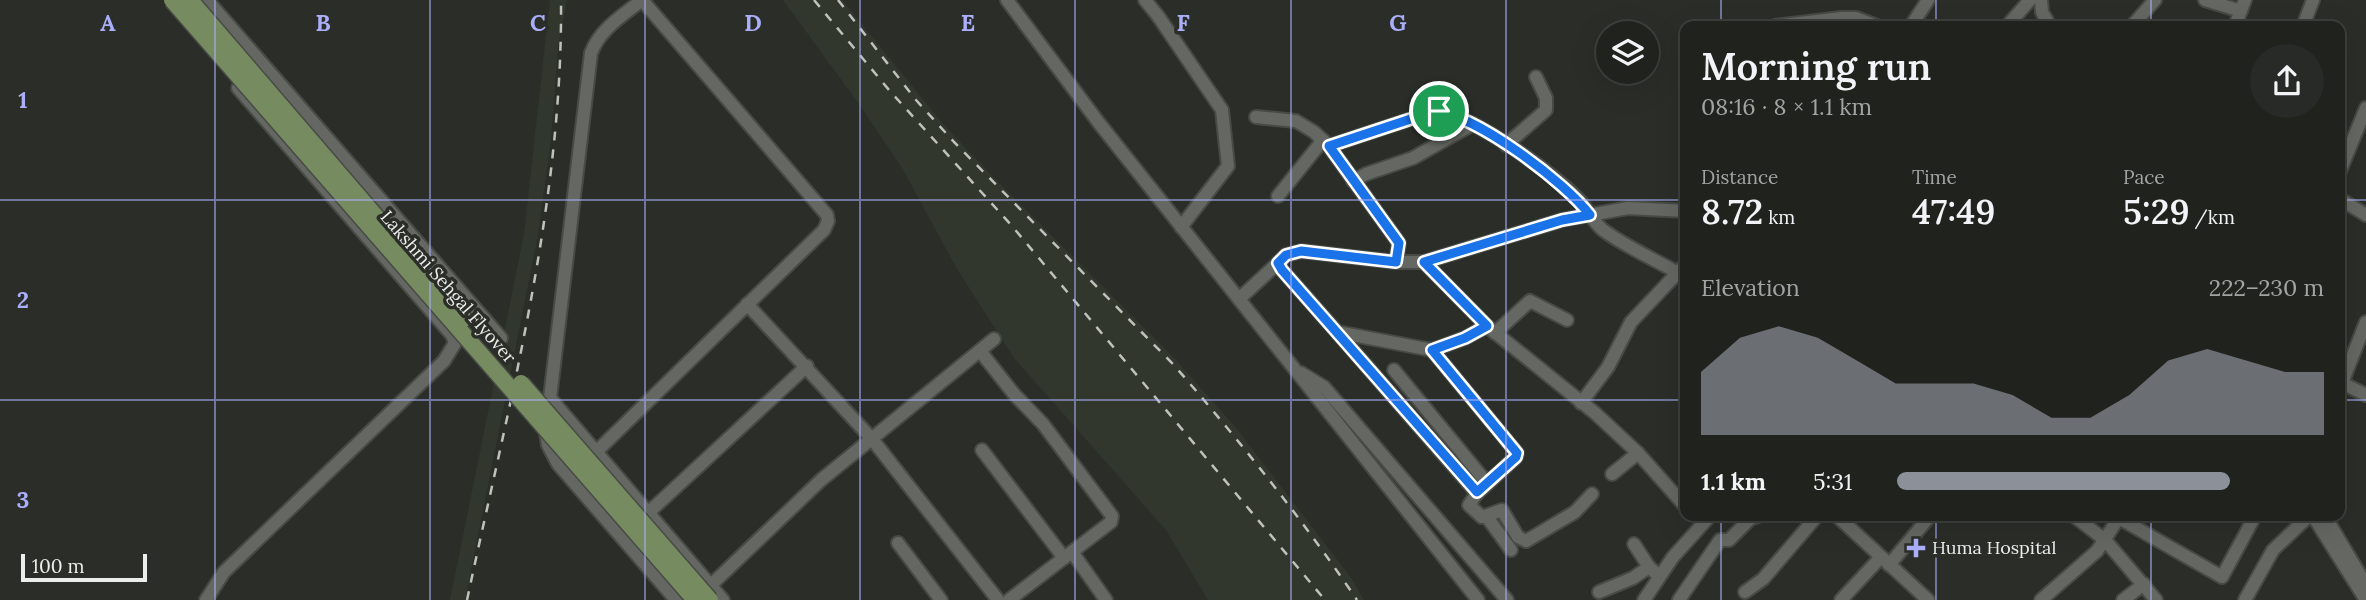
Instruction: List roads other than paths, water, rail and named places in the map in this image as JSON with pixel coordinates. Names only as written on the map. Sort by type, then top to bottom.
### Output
[{"type":"main road","name":"Lakshmi Sehgal Flyover","points":[[172,0],[695,600]]},
{"type":"main road","name":"Lakshmi Sehgal Flyover","points":[[190,0],[474,331],[710,593]]},
{"type":"street","points":[[163,0],[452,335],[455,343],[446,357],[224,572],[206,600]]},
{"type":"street","points":[[207,0],[501,338]]},
{"type":"street","points":[[596,452],[824,230],[828,221],[827,215],[642,0],[608,27],[596,41],[591,53],[546,432],[553,455],[676,600]]},
{"type":"street","points":[[1007,0],[1099,123],[1478,600]]},
{"type":"street","points":[[1145,0],[1224,115],[1228,166],[1181,227]]},
{"type":"street","points":[[1914,21],[1928,0]]},
{"type":"street","points":[[2011,21],[2030,0]]},
{"type":"street","points":[[2041,0],[2042,12],[2047,21]]},
{"type":"street","points":[[2136,21],[2155,0]]},
{"type":"street","points":[[2205,0],[2243,5]]},
{"type":"street","points":[[2305,21],[2313,0]]},
{"type":"street","points":[[1817,21],[1856,18],[1864,21]]},
{"type":"street","points":[[1506,145],[1546,110],[1546,98],[1536,77]]},
{"type":"street","points":[[2345,159],[2366,108]]},
{"type":"street","points":[[1278,196],[1326,143],[1435,111],[1445,112],[1473,124],[1556,180],[1580,201],[1602,229],[1680,268]]},
{"type":"street","points":[[1256,117],[1296,121],[1326,143],[1399,243],[1396,262]]},
{"type":"street","points":[[1353,181],[1413,158],[1473,124]]},
{"type":"street","points":[[2345,202],[2366,215]]},
{"type":"street","points":[[1239,299],[1286,255],[1301,251],[1396,262],[1424,262],[1562,220],[1628,208],[1680,211]]},
{"type":"street","points":[[1424,262],[1491,329],[1581,402],[1638,453],[1680,500]]},
{"type":"street","points":[[1278,263],[1477,492]]},
{"type":"street","points":[[1581,402],[1620,347],[1632,322],[1680,270]]},
{"type":"street","points":[[1337,332],[1432,350],[1491,329],[1530,301],[1567,320]]},
{"type":"street","points":[[747,304],[872,439],[998,600]]},
{"type":"street","points":[[2345,375],[2366,322]]},
{"type":"street","points":[[710,593],[821,480],[994,339]]},
{"type":"street","points":[[1432,350],[1515,449],[1516,457],[1477,492],[1469,505],[1487,517],[1511,550]]},
{"type":"street","points":[[980,351],[1014,394],[1043,424],[1111,512],[1111,522],[1009,600]]},
{"type":"street","points":[[648,513],[807,366]]},
{"type":"street","points":[[1394,370],[1487,483]]},
{"type":"street","points":[[1296,371],[1324,387],[1507,600]]},
{"type":"street","points":[[2345,387],[2366,395]]},
{"type":"street","points":[[550,398],[648,513],[710,593],[723,600]]},
{"type":"street","points":[[982,450],[1106,600]]},
{"type":"street","points":[[1612,474],[1638,453]]},
{"type":"street","points":[[1487,517],[1502,510],[1518,537],[1526,541],[1575,512],[1592,494]]},
{"type":"street","points":[[1644,600],[1654,572],[1700,521]]},
{"type":"street","points":[[1679,600],[1720,540],[1729,540],[1748,521]]},
{"type":"street","points":[[1745,592],[1763,579],[1813,521]]},
{"type":"street","points":[[1842,521],[1928,600]]},
{"type":"street","points":[[1841,600],[1925,521]]},
{"type":"street","points":[[2081,521],[2105,540],[2156,600]]},
{"type":"street","points":[[2041,600],[2097,551],[2117,521]]},
{"type":"street","points":[[2127,521],[2222,576],[2252,521]]},
{"type":"street","points":[[2245,600],[2273,550],[2305,521]]},
{"type":"street","points":[[2315,521],[2363,583]]},
{"type":"street","points":[[2328,521],[2363,583],[2366,600]]},
{"type":"street","points":[[898,543],[941,600]]},
{"type":"street","points":[[1634,544],[1654,572]]},
{"type":"street","points":[[1599,592],[1654,572]]},
{"type":"street","points":[[2123,600],[2144,584]]},
{"type":"railway","points":[[467,600],[516,377],[543,227],[553,152],[561,0]]},
{"type":"railway","points":[[814,0],[889,90],[1012,226],[1325,600]]},
{"type":"railway","points":[[838,0],[916,100],[954,142],[1173,364],[1268,479],[1357,600]]},
{"type":"place","name":"Huma Hospital","points":[[1916,548]]}]
